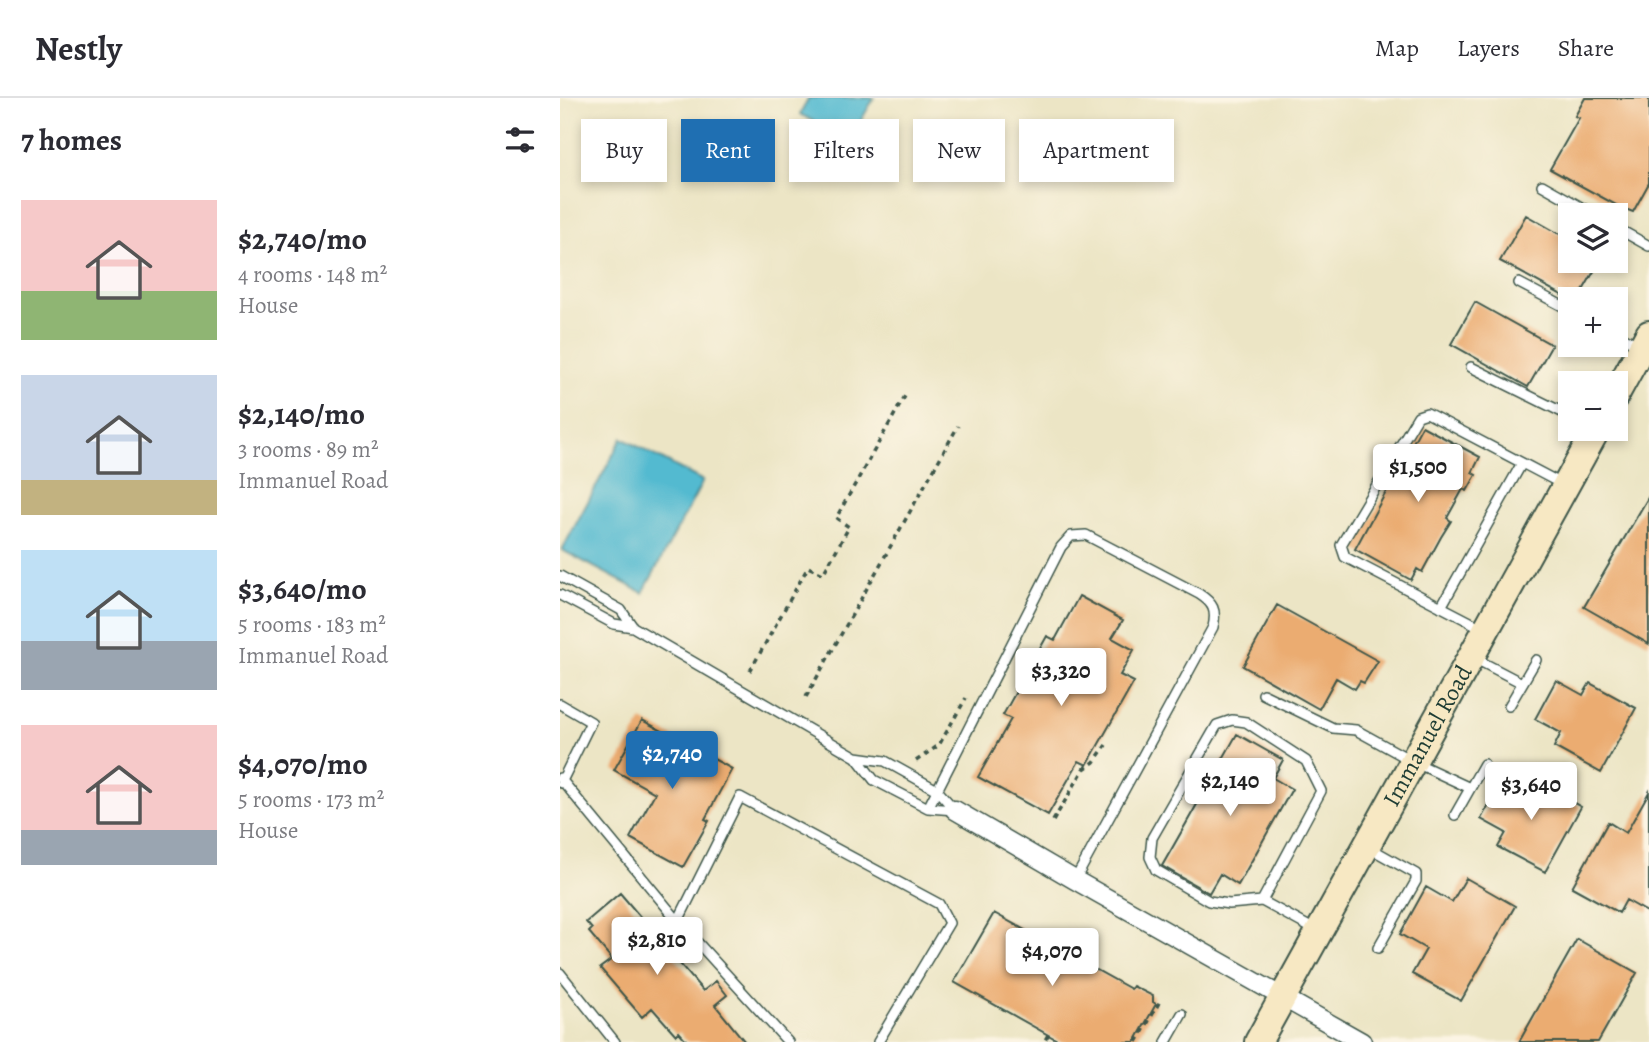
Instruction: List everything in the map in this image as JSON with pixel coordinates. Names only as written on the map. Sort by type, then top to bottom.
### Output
[{"type":"street","points":[[1628,372],[1645,340]]},
{"type":"street","name":"Immanuel Road","points":[[1258,1042],[1590,441]]},
{"type":"street","points":[[955,810],[1362,1042]]},
{"type":"lane","points":[[1542,186],[1573,203]]},
{"type":"lane","points":[[1628,234],[1649,246]]},
{"type":"lane","points":[[1519,283],[1558,304]]},
{"type":"lane","points":[[1471,367],[1558,410]]},
{"type":"lane","points":[[1487,631],[1345,557],[1341,545],[1418,416],[1427,413],[1566,486]]},
{"type":"lane","points":[[1441,607],[1522,463]]},
{"type":"lane","points":[[929,808],[1061,547],[1071,536],[1086,535],[1211,601],[1216,614],[1213,627],[1074,880]]},
{"type":"lane","points":[[560,576],[621,610],[633,627]]},
{"type":"lane","points":[[560,595],[614,624],[633,627],[856,757],[874,780],[929,808],[955,810]]},
{"type":"lane","points":[[1472,657],[1522,683]]},
{"type":"lane","points":[[1509,706],[1535,660]]},
{"type":"lane","points":[[1263,694],[1333,728],[1356,730],[1414,762],[1470,788]]},
{"type":"lane","points":[[560,704],[591,722],[561,781],[678,921],[788,1042]]},
{"type":"lane","points":[[1262,901],[1321,791],[1306,761],[1246,722],[1232,720],[1217,724],[1152,838],[1150,857],[1156,870],[1209,901],[1228,904],[1262,901],[1320,932]]},
{"type":"lane","points":[[856,757],[885,761],[937,790],[955,810]]},
{"type":"lane","points":[[1454,815],[1484,765]]},
{"type":"lane","points":[[678,921],[740,797],[939,904],[949,923],[878,1042]]},
{"type":"lane","points":[[1367,847],[1416,874],[1416,881],[1378,948]]},
{"type":"lane","points":[[560,972],[615,1042]]},
{"type":"lane","points":[[1166,1042],[1182,1014]]},
{"type":"path","points":[[750,671],[808,567],[823,574],[849,527],[836,518],[905,396]]},
{"type":"path","points":[[806,697],[958,426]]},
{"type":"path","points":[[916,761],[939,745],[969,694]]},
{"type":"path","points":[[1053,821],[1084,769],[1094,762],[1106,745]]},
{"type":"path","points":[[1137,1042],[1160,1001]]},
{"type":"water","points":[[809,98],[874,98],[862,119],[809,119],[800,114]]},
{"type":"water","points":[[622,438],[703,481],[643,593],[562,550]]},
{"type":"building","points":[[1585,98],[1649,98],[1649,183],[1633,212],[1628,210],[1628,203],[1612,203],[1550,169],[1579,118],[1575,116]]},
{"type":"building","points":[[1526,215],[1558,233],[1558,273],[1593,273],[1585,287],[1558,287],[1558,293],[1500,261]]},
{"type":"building","points":[[1475,302],[1552,345],[1528,387],[1451,344]]},
{"type":"building","points":[[1422,426],[1480,457],[1472,473],[1476,475],[1467,491],[1463,489],[1447,518],[1451,521],[1422,572],[1417,569],[1411,580],[1355,549]]},
{"type":"building","points":[[1649,496],[1649,644],[1584,607]]},
{"type":"building","points":[[1079,596],[1123,620],[1112,638],[1134,650],[1120,675],[1134,682],[1087,765],[1079,761],[1048,815],[978,777],[1011,719],[1003,715],[1047,636],[1055,640]]},
{"type":"building","points":[[1277,605],[1378,661],[1364,683],[1360,681],[1355,689],[1336,678],[1319,709],[1243,666]]},
{"type":"building","points":[[1556,680],[1583,695],[1590,683],[1636,708],[1601,773],[1554,747],[1561,733],[1535,719]]},
{"type":"building","points":[[642,720],[732,769],[705,819],[709,821],[683,867],[630,838],[655,793],[614,770]]},
{"type":"building","points":[[1237,734],[1283,760],[1273,778],[1292,789],[1238,885],[1220,874],[1209,893],[1162,866]]},
{"type":"building","points":[[1502,780],[1528,794],[1535,781],[1581,807],[1545,872],[1498,847],[1506,833],[1481,819]]},
{"type":"building","points":[[1649,792],[1649,913],[1626,900],[1619,913],[1572,887],[1608,822],[1626,833]]},
{"type":"building","points":[[1466,878],[1515,906],[1461,1001],[1412,974],[1426,949],[1400,934],[1426,887],[1452,902]]},
{"type":"building","points":[[620,893],[703,991],[716,981],[727,995],[715,1005],[745,1042],[688,1042],[679,1032],[676,1035],[652,1008],[642,1017],[600,968],[612,959],[589,932],[592,929],[586,922]]},
{"type":"building","points":[[994,913],[1131,989],[1133,986],[1153,996],[1153,1002],[1156,1004],[1135,1042],[1061,1042],[954,982]]},
{"type":"building","points":[[1577,939],[1637,973],[1598,1042],[1519,1042]]}]
